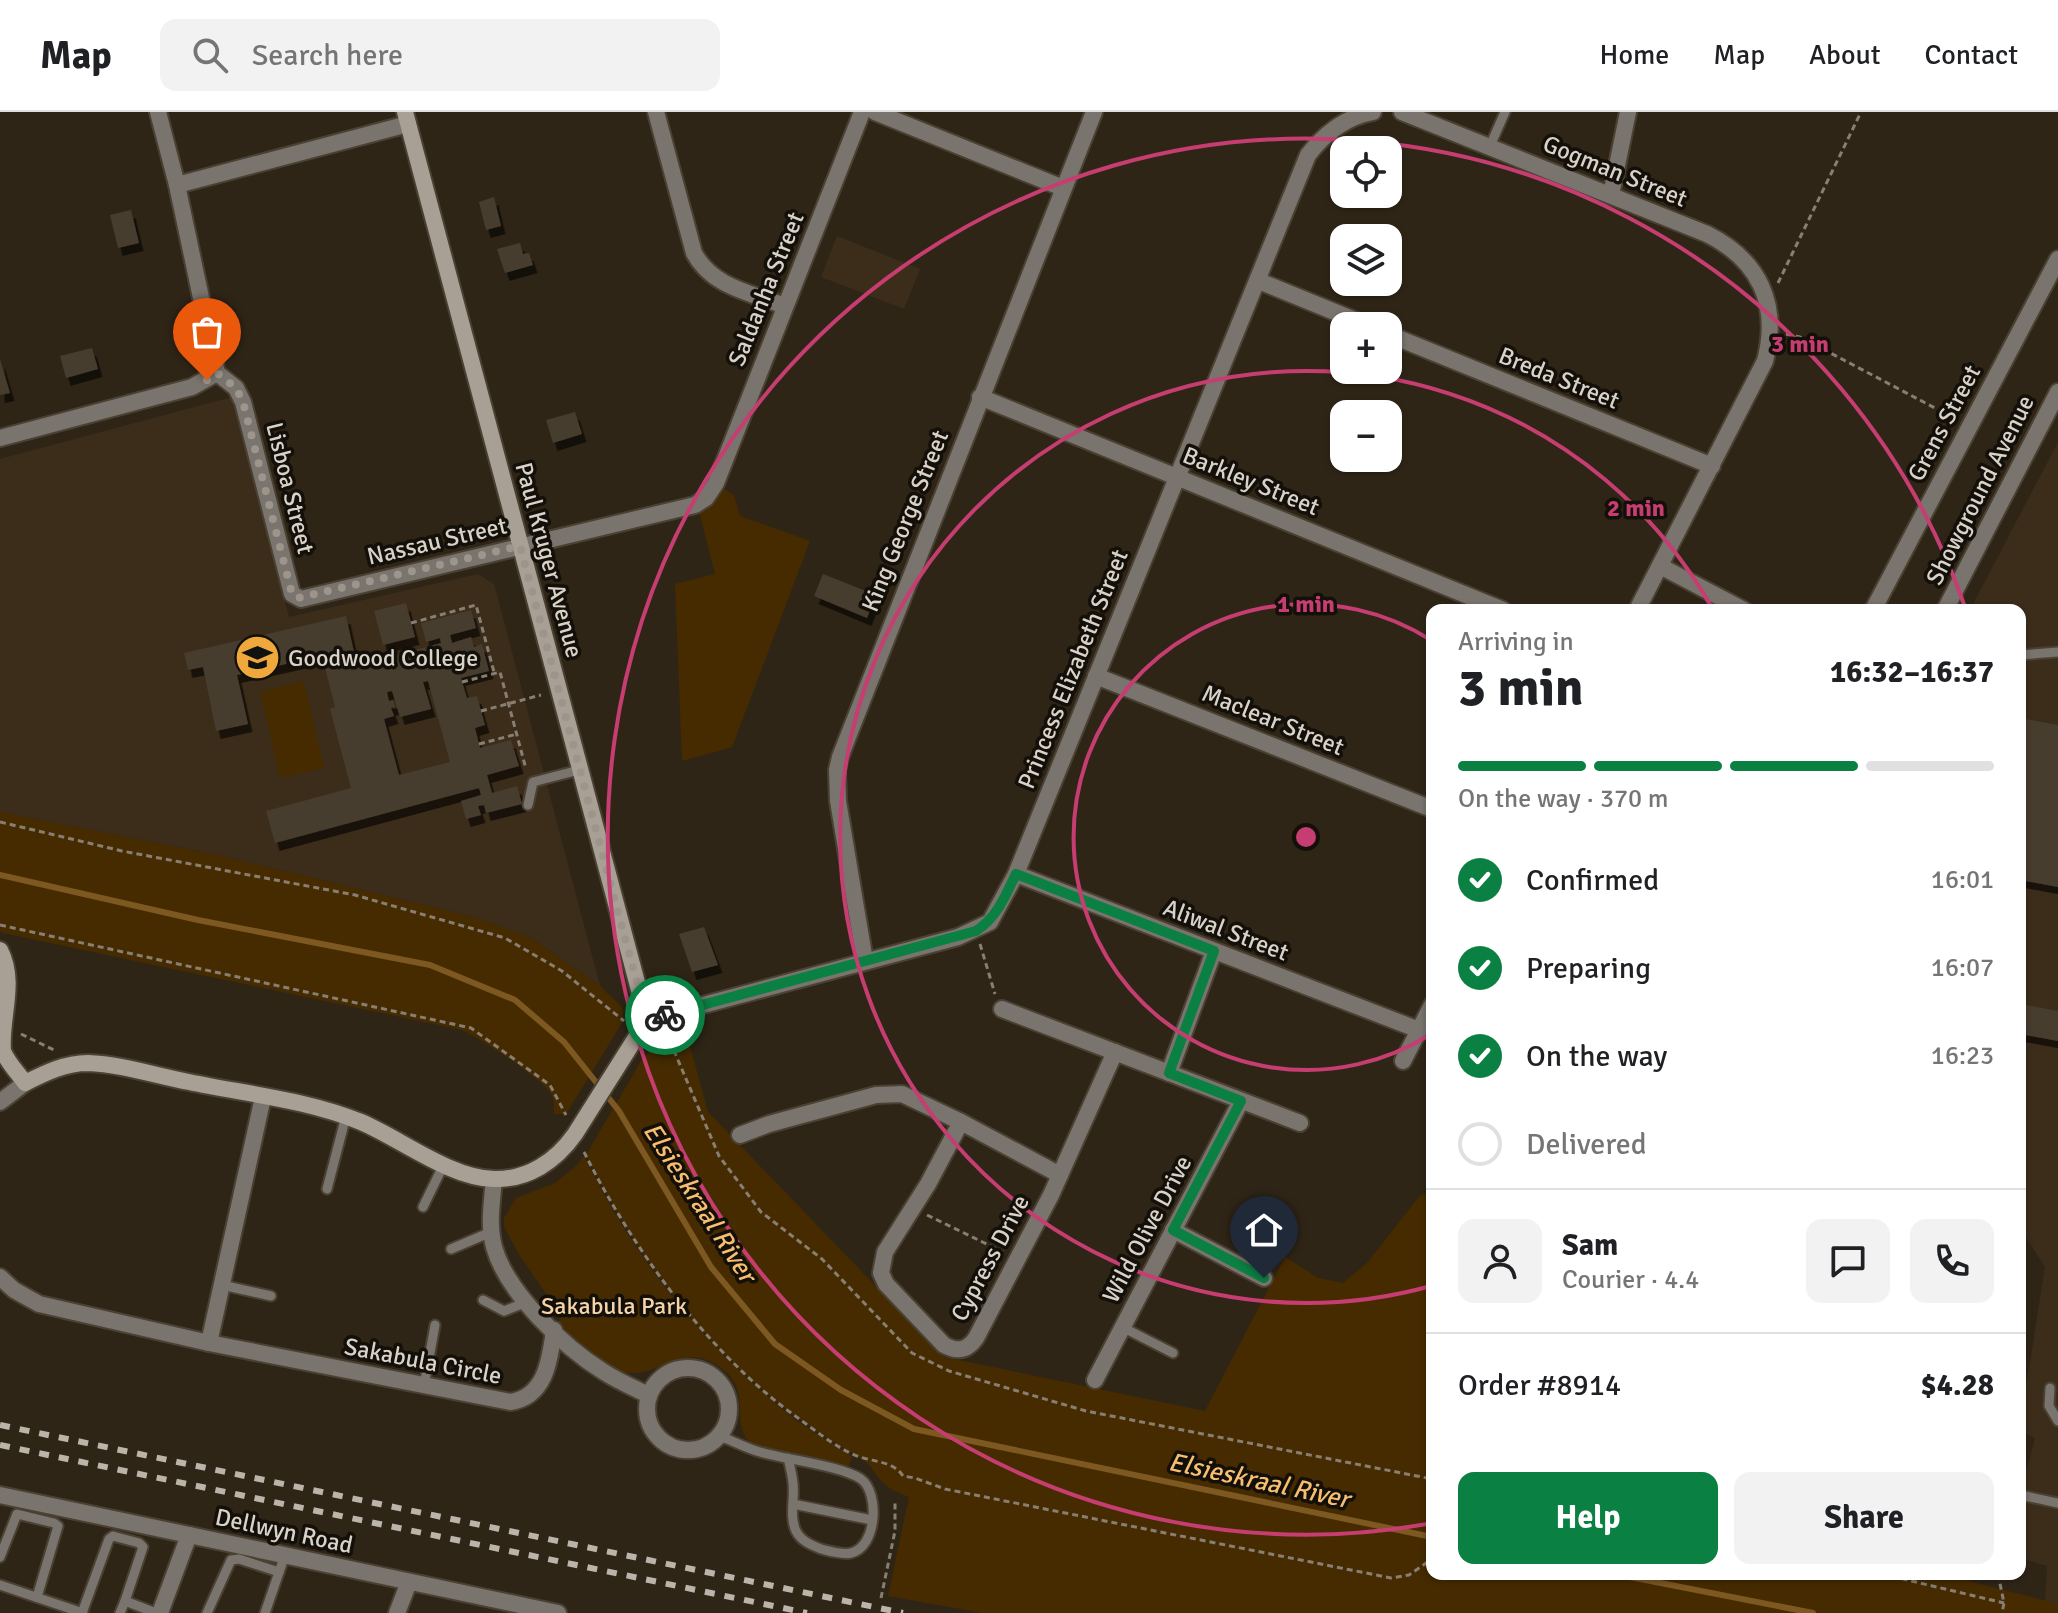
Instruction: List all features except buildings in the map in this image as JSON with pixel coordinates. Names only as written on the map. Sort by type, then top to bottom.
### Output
[{"type":"street","name":"Lisboa Street","points":[[158,112],[177,185],[217,373],[236,388],[243,402],[292,594],[301,599]]},
{"type":"street","points":[[656,112],[694,253],[701,266],[721,283],[785,306]]},
{"type":"street","name":"Saldanha Street","points":[[716,483],[862,112]]},
{"type":"street","points":[[875,112],[1063,188]]},
{"type":"street","name":"King George Street","points":[[865,961],[838,801],[837,770],[840,757],[1094,112]]},
{"type":"street","name":"Princess Elizabeth Street","points":[[976,931],[990,922],[1016,874],[1308,155],[1328,132],[1352,118],[1373,112]]},
{"type":"street","name":"Gogman Street","points":[[1402,112],[1723,242],[1748,264],[1757,277],[1769,318]]},
{"type":"street","points":[[1611,195],[1628,112]]},
{"type":"street","points":[[177,185],[407,118]]},
{"type":"street","name":"Paul Kruger Avenue","points":[[407,118],[647,1020]]},
{"type":"street","name":"Grens Street","points":[[1876,604],[2058,259]]},
{"type":"street","points":[[1259,281],[1335,312]]},
{"type":"street","points":[[1640,604],[1760,373],[1768,349],[1769,318]]},
{"type":"street","name":"Breda Street","points":[[1402,340],[1712,466]]},
{"type":"street","points":[[0,438],[192,387],[217,373]]},
{"type":"street","name":"Showground Avenue","points":[[1948,604],[2058,392]]},
{"type":"street","name":"Barkley Street","points":[[980,397],[1488,604]]},
{"type":"street","name":"Nassau Street","points":[[301,599],[695,505],[706,498],[716,483]]},
{"type":"street","points":[[1660,566],[1733,604]]},
{"type":"street","name":"Maclear Street","points":[[1096,676],[1426,807]]},
{"type":"street","name":"Aliwal Street","points":[[1016,874],[1419,1030]]},
{"type":"street","points":[[0,1102],[25,1083],[57,1068],[87,1063],[346,1116],[465,1173],[494,1179],[524,1174],[543,1166],[561,1151],[579,1142],[647,1020],[976,931]]},
{"type":"street","points":[[0,950],[6,964],[7,981],[1,1041],[7,1060],[25,1083]]},
{"type":"street","points":[[1169,1073],[1214,951]]},
{"type":"street","points":[[1002,1009],[1300,1123]]},
{"type":"street","points":[[1403,1061],[1426,1017]]},
{"type":"street","name":"Cypress Drive","points":[[961,1122],[928,1184],[885,1252],[881,1273],[886,1284],[944,1345],[963,1350],[972,1344],[1017,1260],[1060,1175],[1115,1052]]},
{"type":"street","points":[[740,1135],[769,1124],[889,1093],[915,1099],[1060,1175]]},
{"type":"street","points":[[209,1343],[263,1097]]},
{"type":"street","name":"Wild Olive Drive","points":[[1095,1380],[1241,1101]]},
{"type":"street","points":[[494,1179],[491,1232],[500,1261],[527,1302],[554,1330],[603,1371],[648,1395]]},
{"type":"street","points":[[1173,1230],[1264,1278]]},
{"type":"street","name":"Sakabula Circle","points":[[0,1277],[14,1290],[39,1304],[209,1343],[510,1402],[529,1395],[545,1374],[554,1330]]},
{"type":"street","points":[[685,1368],[701,1370],[715,1378],[725,1391],[729,1406],[727,1422],[720,1436],[696,1450],[669,1446],[651,1429],[647,1418],[648,1395],[657,1381],[670,1372],[685,1368]]},
{"type":"street","name":"Dellwyn Road","points":[[0,1495],[558,1613]]},
{"type":"street","points":[[158,1613],[189,1535]]},
{"type":"street","points":[[397,1613],[409,1582]]},
{"type":"lane","points":[[1490,146],[1505,112]]},
{"type":"lane","points":[[2026,655],[2058,652]]},
{"type":"lane","points":[[528,805],[533,782],[579,770]]},
{"type":"lane","points":[[327,1189],[346,1116]]},
{"type":"lane","points":[[423,1207],[444,1164]]},
{"type":"lane","points":[[451,1249],[491,1232]]},
{"type":"lane","points":[[222,1285],[271,1296]]},
{"type":"lane","points":[[483,1300],[504,1311],[527,1302]]},
{"type":"lane","points":[[424,1386],[435,1325]]},
{"type":"lane","points":[[1122,1327],[1173,1353]]},
{"type":"lane","points":[[2050,1388],[2049,1406],[2058,1421]]},
{"type":"lane","points":[[720,1436],[761,1452],[788,1458],[855,1476],[864,1481],[873,1496],[872,1520],[866,1541],[856,1551],[845,1554],[831,1552],[799,1536],[793,1519],[793,1481],[788,1458]]},
{"type":"lane","points":[[2026,1496],[2058,1503]]},
{"type":"lane","points":[[793,1504],[872,1520]]},
{"type":"lane","points":[[0,1557],[17,1514],[58,1526],[37,1597]]},
{"type":"lane","points":[[0,1585],[82,1613],[109,1539],[113,1536],[143,1547],[120,1613]]},
{"type":"lane","points":[[265,1613],[285,1555]]},
{"type":"lane","points":[[207,1613],[231,1560],[239,1559],[279,1572]]},
{"type":"lane","points":[[125,1601],[158,1613]]},
{"type":"path","points":[[1861,112],[1769,318],[1969,427]]},
{"type":"path","points":[[411,623],[476,605],[494,673]]},
{"type":"path","points":[[462,682],[500,672],[530,781],[533,782]]},
{"type":"path","points":[[481,711],[545,694]]},
{"type":"path","points":[[479,744],[517,734]]},
{"type":"path","points":[[0,822],[122,851],[355,895],[505,938],[562,971],[626,1023]]},
{"type":"path","points":[[0,925],[16,926],[471,1028],[550,1085],[568,1118]]},
{"type":"path","points":[[976,931],[1002,1009]]},
{"type":"path","points":[[15,1030],[62,1054]]},
{"type":"path","points":[[579,1142],[627,1228],[703,1329],[773,1398],[855,1455],[894,1466],[903,1476],[945,1489],[1391,1578],[1414,1573],[1426,1564]]},
{"type":"path","points":[[911,1207],[1017,1260]]},
{"type":"path","points":[[881,1598],[895,1531],[895,1503]]},
{"type":"path","points":[[1907,1580],[2004,1603]]},
{"type":"path","points":[[1999,1580],[2004,1603],[2002,1613]]},
{"type":"shaded area","points":[[837,236],[920,269],[904,309],[821,277]]},
{"type":"shaded area","name":"Goodwood College","points":[[232,397],[289,617],[478,574],[494,584],[600,986],[531,938],[474,917],[222,856],[0,812],[0,459]]},
{"type":"shaded area","points":[[2058,442],[2058,1604],[2045,1602],[2047,1566],[2026,1560],[2026,1472],[2035,1438],[2026,1434],[2026,1387],[2045,1267],[2026,1237],[2026,604],[1973,604]]},
{"type":"green space","points":[[723,489],[734,495],[740,516],[810,541],[732,747],[682,761],[675,584],[715,574],[699,511]]},
{"type":"green space","points":[[304,681],[324,768],[280,778],[260,692]]},
{"type":"green space","points":[[0,812],[222,856],[474,917],[531,938],[600,986],[623,1008],[622,1023],[566,1114],[554,1114],[552,1096],[545,1087],[510,1059],[462,1030],[3,933],[0,931]]},
{"type":"green space","points":[[685,1028],[708,1112],[944,1357],[1205,1411],[1285,1257],[1318,1278],[1343,1283],[1368,1262],[1422,1193],[1426,1195],[1426,1580],[1965,1580],[2058,1604],[2058,1613],[983,1613],[888,1596],[909,1497],[889,1488],[866,1462],[795,1416],[732,1362],[650,1264],[586,1155],[641,1061],[661,1038]]},
{"type":"green space","name":"Sakabula Park","points":[[584,1156],[626,1230],[675,1300],[732,1364],[763,1393],[796,1420],[852,1456],[848,1469],[751,1443],[741,1425],[739,1394],[735,1384],[728,1373],[715,1364],[690,1357],[645,1371],[621,1371],[595,1357],[558,1322],[562,1317],[520,1256],[504,1227],[504,1218],[516,1198],[555,1183]]},
{"type":"waterway","name":"Elsieskraal River","points":[[0,875],[198,920],[430,965],[515,1000],[564,1042],[619,1111],[711,1267],[775,1344],[841,1390],[914,1429],[1426,1536]]},
{"type":"waterway","name":"Elsieskraal River","points":[[1645,1580],[1813,1613]]},
{"type":"railway","points":[[0,1425],[903,1613]]},
{"type":"railway","points":[[0,1445],[807,1613]]},
{"type":"way so far","points":[[207,380],[217,373],[236,388],[243,402],[295,597],[301,599],[520,546],[647,1020],[665,1015]]},
{"type":"place","name":"Goodwood College","points":[[257,658]]},
{"type":"route","points":[[665,1015],[976,931],[990,922],[1016,874],[1214,951],[1169,1073],[1241,1101],[1173,1230],[1264,1278]]}]
